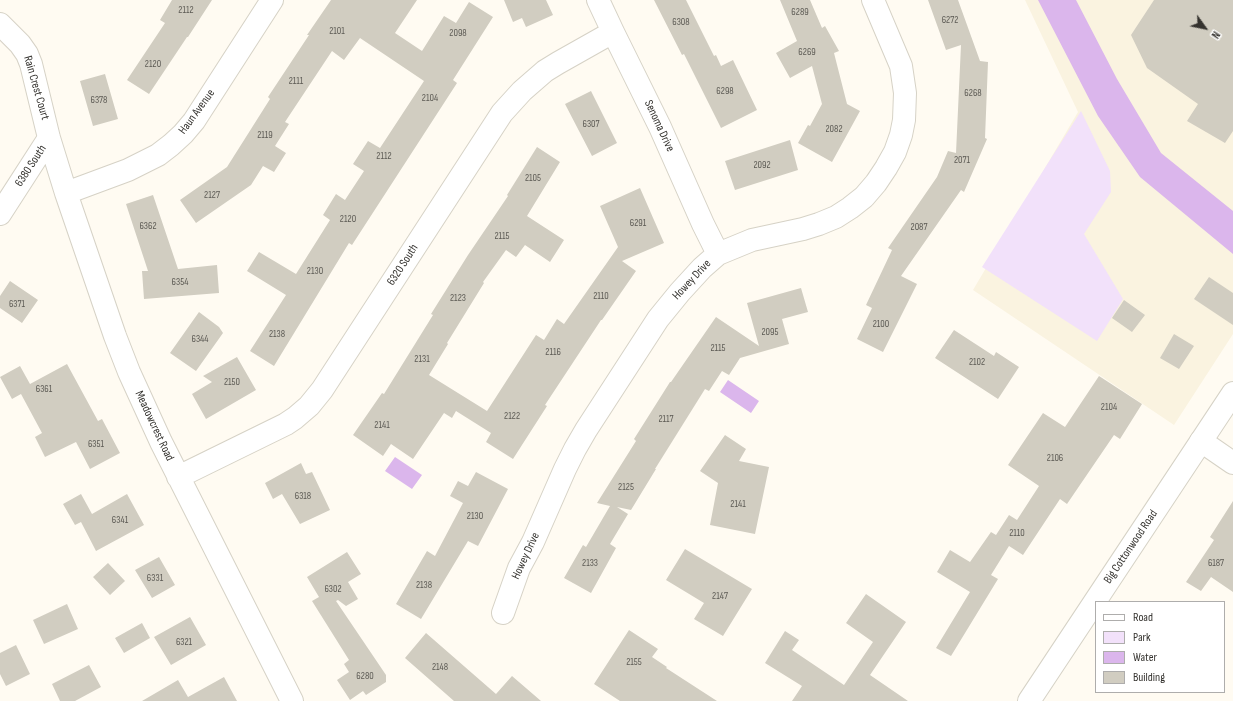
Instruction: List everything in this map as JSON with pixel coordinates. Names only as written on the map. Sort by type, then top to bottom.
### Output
[{"type":"street","name":"Haun Avenue","points":[[66,193],[128,170],[158,155],[183,134],[194,120],[272,0]]},
{"type":"street","name":"Senoma Drive","points":[[598,0],[660,127],[718,254]]},
{"type":"street","name":"Howey Drive","points":[[503,613],[519,568],[533,542],[565,469],[586,430],[669,305],[702,268],[718,254],[752,240],[803,229],[836,217],[864,197],[886,168],[895,152],[904,120],[905,93],[901,66],[873,0]]},
{"type":"street","name":"Rain Crest Court","points":[[0,24],[20,44],[27,54],[31,64],[49,138]]},
{"type":"street","name":"6320 South","points":[[178,477],[286,424],[309,406],[322,390],[502,113],[522,91],[545,71],[613,32]]},
{"type":"street","name":"Meadowcrest Road","points":[[49,138],[66,193],[121,350],[144,406],[178,477],[292,701]]},
{"type":"street","name":"6380 South","points":[[0,214],[49,138]]},
{"type":"street","name":"Big Cottonwood Road","points":[[1095,601],[1233,393]]},
{"type":"street","points":[[1201,441],[1233,463]]},
{"type":"street","name":"Big Cottonwood Road","points":[[1029,701],[1095,601]]},
{"type":"shaded area","points":[[1025,0],[1233,0],[1233,334],[1174,425],[973,290],[1078,112]]},
{"type":"green space","points":[[1081,111],[1110,171],[1111,192],[1084,234],[1123,299],[1097,341],[982,267]]},
{"type":"water","points":[[1038,0],[1076,0],[1117,79],[1161,153],[1233,211],[1233,254],[1140,177],[1098,116]]},
{"type":"water","points":[[728,380],[759,401],[751,413],[720,392]]},
{"type":"water","points":[[395,457],[422,475],[412,489],[385,471]]},
{"type":"building","points":[[172,0],[212,0],[149,94],[127,80],[165,23],[160,20]]},
{"type":"building","points":[[331,0],[417,0],[395,33],[422,51],[444,16],[456,23],[469,2],[493,17],[453,80],[457,83],[352,245],[349,243],[274,366],[250,351],[286,295],[247,271],[259,252],[296,274],[330,220],[323,215],[336,194],[345,200],[364,171],[353,164],[368,141],[380,148],[424,81],[360,38],[344,60],[332,51],[285,122],[289,124],[275,146],[286,153],[274,172],[263,166],[251,185],[196,223],[180,200],[227,167],[270,99],[268,97]]},
{"type":"building","points":[[504,0],[546,0],[553,15],[526,27],[522,18],[513,22]]},
{"type":"building","points":[[654,0],[686,0],[714,56],[716,55],[721,66],[733,60],[757,110],[721,128],[684,54],[682,55]]},
{"type":"building","points":[[780,0],[810,0],[822,28],[825,26],[839,51],[834,53],[847,104],[860,111],[832,162],[798,143],[808,125],[810,126],[822,104],[812,66],[790,78],[776,53],[797,41]]},
{"type":"building","points":[[928,0],[958,0],[980,61],[988,62],[985,138],[987,139],[964,192],[961,190],[901,276],[917,284],[883,352],[857,339],[872,308],[866,305],[892,250],[888,248],[937,177],[948,151],[956,153],[961,45],[946,50]]},
{"type":"building","points":[[1154,0],[1233,0],[1233,131],[1225,143],[1187,121],[1198,104],[1147,68],[1131,35]]},
{"type":"building","points":[[105,74],[118,119],[93,126],[80,81]]},
{"type":"building","points":[[591,91],[617,143],[592,156],[565,104]]},
{"type":"building","points":[[790,140],[798,170],[735,190],[725,161]]},
{"type":"building","points":[[537,147],[560,162],[527,216],[564,240],[550,262],[525,245],[516,257],[506,250],[483,282],[484,283],[429,375],[487,411],[536,335],[544,340],[557,319],[564,324],[618,247],[600,206],[640,188],[664,243],[622,261],[636,271],[601,320],[545,405],[547,406],[513,459],[486,442],[491,433],[456,411],[452,418],[444,413],[413,459],[391,444],[383,456],[353,435],[382,393],[384,394],[433,315],[431,314],[468,255],[508,196],[507,195]]},
{"type":"building","points":[[153,195],[178,269],[217,265],[219,293],[144,299],[142,271],[148,271],[126,204]]},
{"type":"building","points":[[1209,277],[1233,293],[1233,325],[1194,299]]},
{"type":"building","points":[[10,281],[38,300],[22,323],[0,308],[0,296]]},
{"type":"building","points":[[801,288],[808,312],[782,319],[789,344],[740,358],[729,375],[722,371],[709,391],[705,389],[631,510],[617,507],[628,514],[610,544],[616,548],[591,593],[564,578],[583,545],[586,547],[610,506],[597,503],[636,441],[634,439],[670,382],[716,317],[759,346],[747,303]]},
{"type":"building","points":[[1124,300],[1145,315],[1132,332],[1112,318]]},
{"type":"building","points":[[199,312],[219,327],[223,333],[196,371],[170,353]]},
{"type":"building","points":[[954,330],[994,356],[996,352],[1019,367],[998,399],[935,358]]},
{"type":"building","points":[[1174,334],[1194,346],[1179,369],[1160,358]]},
{"type":"building","points":[[237,357],[256,390],[206,419],[192,394],[212,382],[203,376]]},
{"type":"building","points":[[67,364],[98,421],[102,419],[120,453],[90,469],[76,442],[45,457],[35,437],[42,433],[21,394],[12,399],[0,377],[20,366],[30,384]]},
{"type":"building","points":[[1099,376],[1142,404],[1120,439],[1114,435],[1067,504],[1060,499],[1023,555],[1009,546],[991,575],[998,579],[951,656],[936,648],[970,592],[937,572],[950,550],[970,562],[991,532],[996,535],[1009,515],[1017,520],[1039,486],[1008,465],[1043,413],[1065,427]]},
{"type":"building","points":[[725,435],[746,449],[739,461],[769,467],[755,534],[710,525],[718,483],[700,471]]},
{"type":"building","points":[[301,463],[306,474],[312,472],[330,510],[300,524],[282,494],[273,499],[265,483]]},
{"type":"building","points":[[476,472],[508,489],[478,546],[468,541],[421,619],[396,604],[427,551],[435,556],[463,503],[450,496],[458,481],[468,486]]},
{"type":"building","points":[[81,494],[92,514],[127,494],[144,525],[96,551],[81,522],[75,525],[63,504]]},
{"type":"building","points":[[1233,501],[1233,592],[1211,577],[1201,591],[1186,582],[1214,540],[1210,537]]},
{"type":"building","points":[[685,549],[752,589],[723,636],[694,619],[704,603],[666,580]]},
{"type":"building","points":[[347,552],[361,574],[348,582],[358,599],[346,606],[338,600],[336,601],[386,675],[386,682],[366,695],[363,691],[350,700],[337,680],[349,672],[344,664],[349,660],[312,601],[319,597],[307,577]]},
{"type":"building","points":[[159,557],[175,585],[152,598],[135,570]]},
{"type":"building","points":[[108,563],[125,581],[110,595],[93,577]]},
{"type":"building","points":[[866,594],[906,622],[870,675],[908,701],[792,701],[802,686],[765,663],[785,631],[799,640],[792,650],[844,685],[873,642],[846,623]]},
{"type":"building","points":[[67,604],[78,629],[44,644],[33,620]]},
{"type":"building","points":[[190,617],[206,645],[171,665],[154,637]]},
{"type":"building","points":[[142,623],[150,638],[124,653],[115,638]]},
{"type":"building","points":[[629,630],[658,649],[652,657],[667,667],[666,668],[717,701],[620,701],[594,684]]},
{"type":"building","points":[[426,633],[496,694],[512,676],[541,701],[454,701],[405,658]]},
{"type":"building","points":[[16,645],[30,674],[6,686],[0,674],[0,653]]},
{"type":"building","points":[[89,665],[101,687],[75,701],[60,701],[52,684]]},
{"type":"building","points":[[224,677],[237,701],[142,701],[178,680],[188,697]]}]
